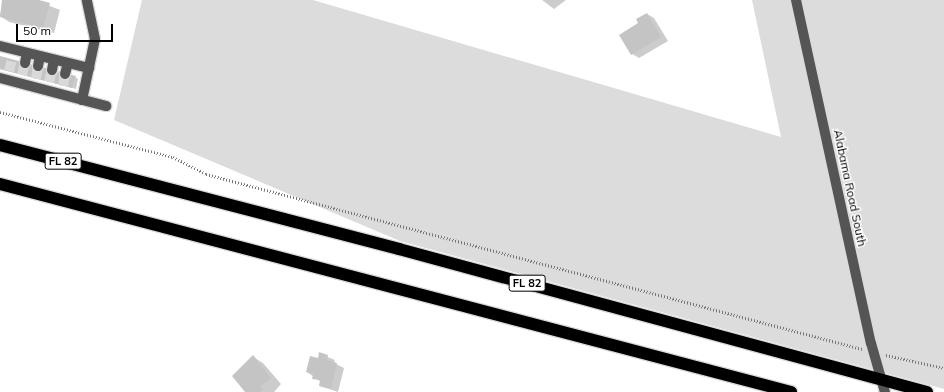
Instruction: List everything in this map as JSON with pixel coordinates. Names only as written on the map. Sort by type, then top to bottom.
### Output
[{"type":"highway","name":"FL 82","points":[[0,145],[399,249],[884,386],[928,392]]},
{"type":"highway","points":[[0,184],[791,392]]},
{"type":"street","points":[[82,100],[95,39],[86,0]]},
{"type":"street","name":"Alabama Road South","points":[[796,0],[871,343],[884,386]]},
{"type":"street","points":[[0,47],[13,54],[26,58],[40,56],[89,68]]},
{"type":"street","points":[[38,66],[40,56]]},
{"type":"street","points":[[52,70],[54,60]]},
{"type":"street","points":[[65,74],[68,63]]},
{"type":"street","points":[[5,76],[62,90],[82,100],[106,106]]},
{"type":"path","points":[[0,112],[173,157],[206,174],[836,342]]},
{"type":"path","points":[[885,355],[944,368]]},
{"type":"shaded area","points":[[142,0],[313,0],[781,137],[752,0],[944,0],[944,389],[400,241],[114,120]]},
{"type":"building","points":[[2,0],[39,0],[50,3],[43,28],[0,17]]},
{"type":"building","points":[[647,13],[661,37],[631,55],[619,35],[638,23],[636,19]]},
{"type":"building","points":[[0,56],[76,76],[72,88],[0,69]]},
{"type":"building","points":[[319,352],[328,355],[327,360],[337,363],[331,389],[319,386],[320,380],[312,379],[313,374],[306,372],[310,356],[318,358]]},
{"type":"building","points":[[253,355],[271,378],[260,387],[263,390],[260,392],[245,392],[232,376]]},
{"type":"tunnel","points":[[9,71],[12,59]]},
{"type":"tunnel","points":[[22,75],[25,63]]},
{"type":"tunnel","points":[[36,79],[38,66]]},
{"type":"tunnel","points":[[49,82],[52,70]]},
{"type":"tunnel","points":[[63,86],[65,74]]}]
